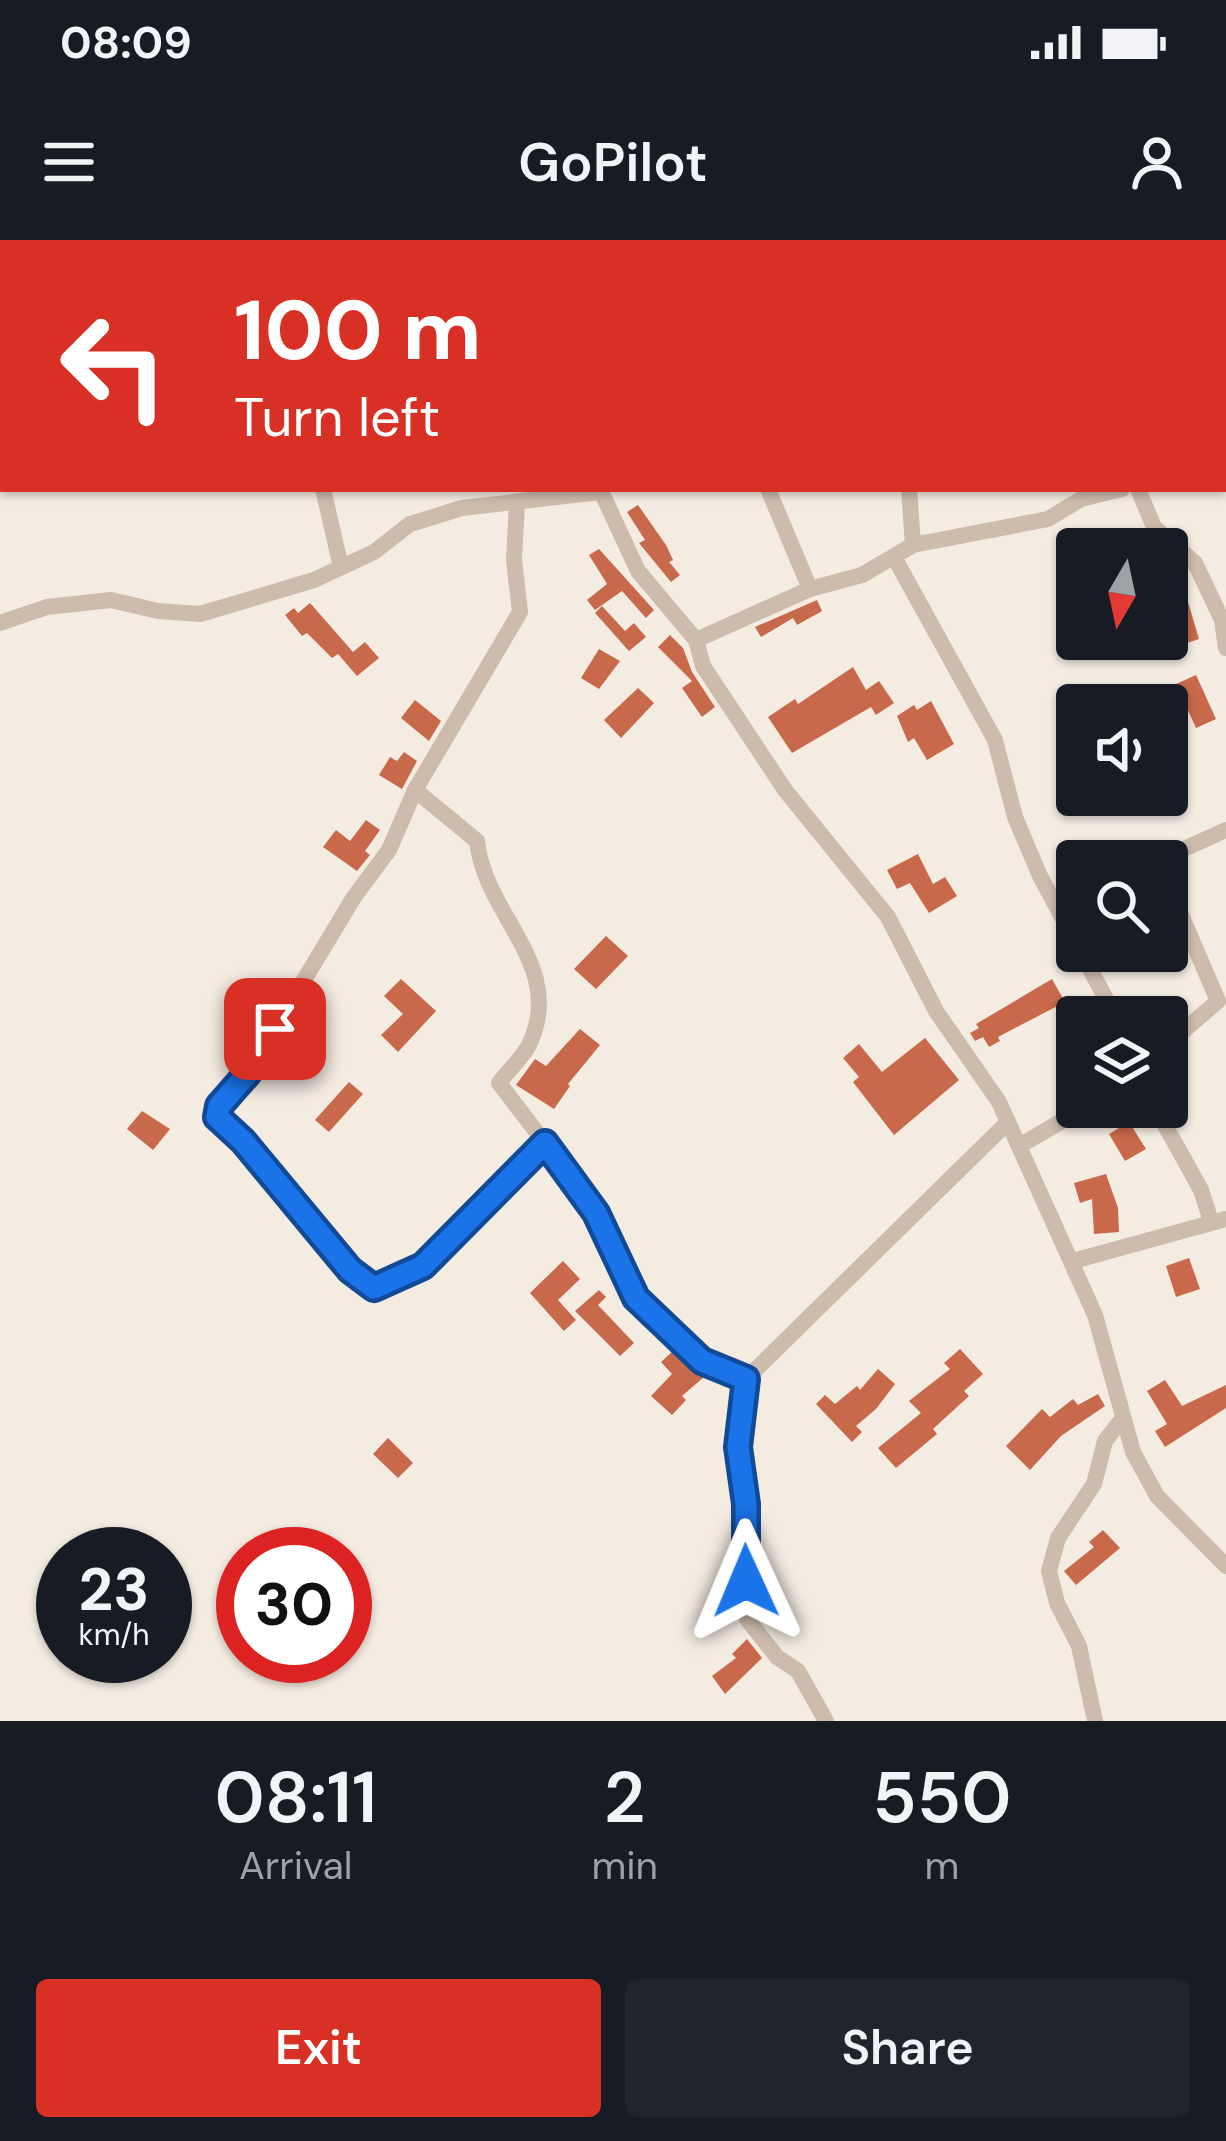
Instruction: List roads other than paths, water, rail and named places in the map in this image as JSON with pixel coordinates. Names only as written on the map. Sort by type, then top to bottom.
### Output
[{"type":"street","points":[[324,492],[341,567]]},
{"type":"street","points":[[0,623],[47,607],[111,600],[200,614],[279,592],[341,567],[374,552],[410,524],[462,508],[593,492]]},
{"type":"street","points":[[600,492],[638,572],[696,640],[703,666],[785,790],[887,917],[936,1011],[999,1102],[1095,1316],[1133,1452],[1157,1496],[1226,1566]]},
{"type":"street","points":[[769,492],[810,589]]},
{"type":"street","points":[[909,492],[914,545]]},
{"type":"street","points":[[696,640],[810,589],[862,575],[914,545],[1048,519],[1081,499],[1110,492]]},
{"type":"street","points":[[1139,492],[1154,526],[1196,563],[1222,620],[1226,648]]},
{"type":"street","points":[[518,502],[514,560],[520,612],[415,790],[389,850],[355,897],[248,1073],[219,1106],[217,1117],[243,1141],[350,1270],[374,1288],[423,1266],[545,1143]]},
{"type":"street","points":[[894,556],[995,740],[1015,817],[1056,906]]},
{"type":"street","points":[[415,790],[477,841],[479,862],[504,916],[536,966],[541,996],[529,1046],[500,1083],[596,1213],[636,1298],[702,1361],[746,1379]]},
{"type":"street","points":[[1188,847],[1226,830]]},
{"type":"street","points":[[1188,931],[1218,1001],[1188,1027]]},
{"type":"street","points":[[826,1721],[798,1671],[777,1657],[747,1619],[746,1504],[738,1447],[746,1379],[1008,1123]]},
{"type":"street","points":[[1019,1146],[1056,1124]]},
{"type":"street","points":[[1072,1261],[1219,1220],[1167,1128]]},
{"type":"street","points":[[1095,1721],[1079,1646],[1057,1603],[1049,1571],[1058,1538],[1094,1484],[1105,1441],[1123,1418]]}]
